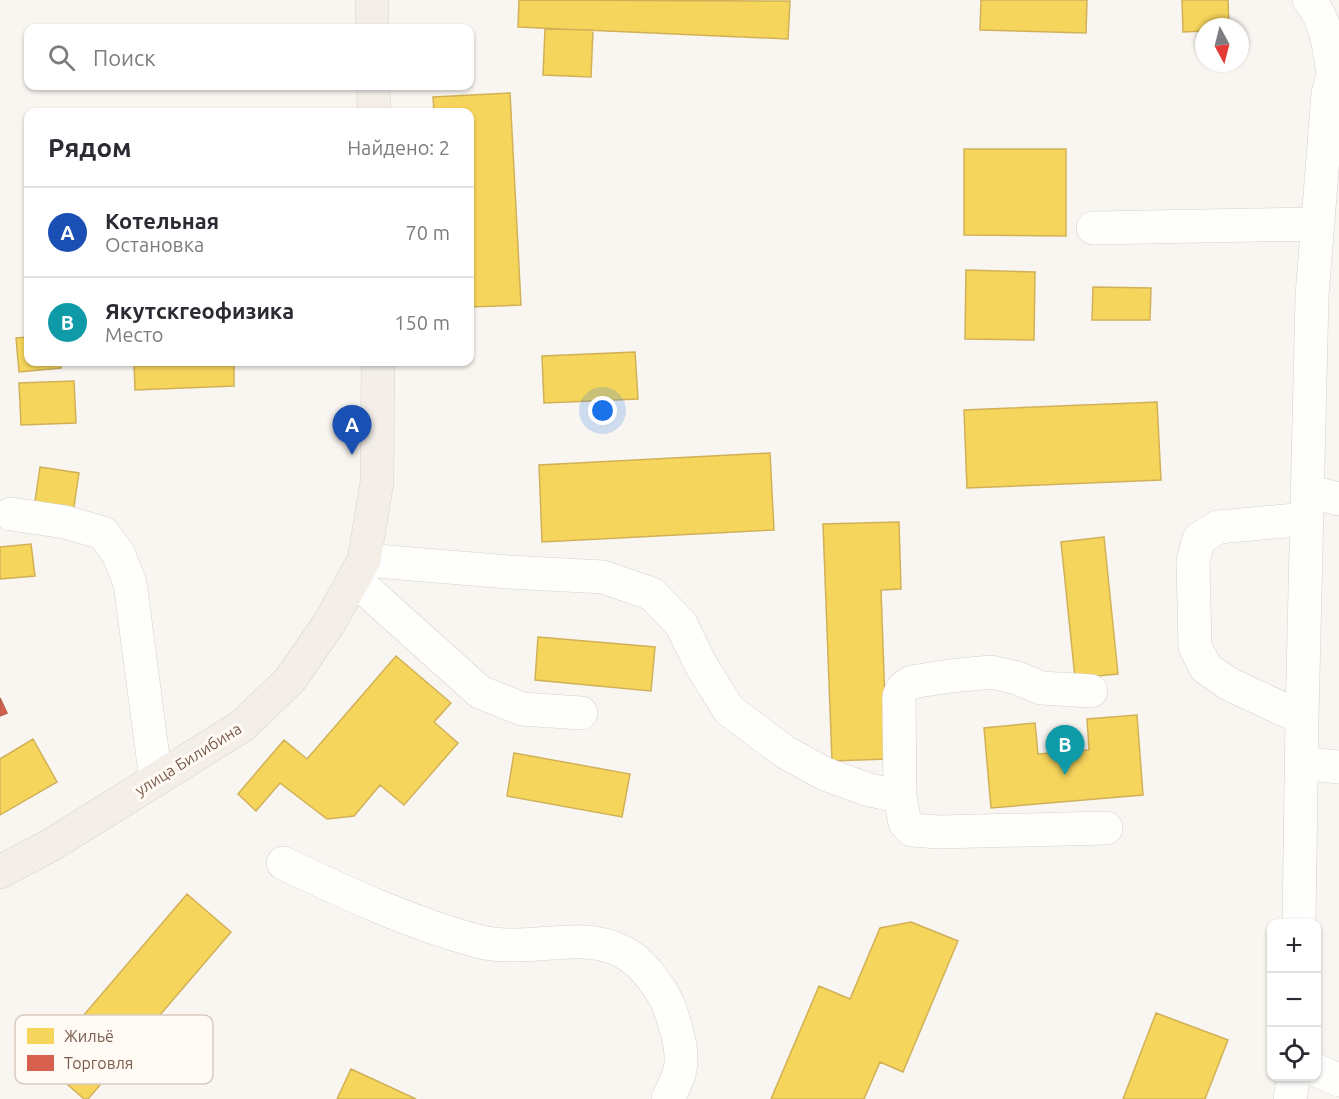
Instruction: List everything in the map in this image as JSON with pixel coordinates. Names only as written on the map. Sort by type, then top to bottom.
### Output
[{"type":"main road","points":[[372,0],[372,24]]},
{"type":"main road","points":[[373,90],[374,108]]},
{"type":"main road","name":"улица Билибина","points":[[0,872],[51,845],[242,726],[290,680],[330,622],[359,570],[377,482],[378,366]]},
{"type":"street","points":[[1299,919],[1307,505],[1326,297],[1318,224],[1328,94],[1336,64],[1319,13],[1309,0]]},
{"type":"street","points":[[1093,228],[1318,224]]},
{"type":"street","points":[[1302,718],[1229,684],[1206,668],[1195,648],[1193,561],[1199,539],[1218,527],[1339,499]]},
{"type":"street","points":[[11,514],[65,522],[103,533],[118,553],[130,583],[156,780]]},
{"type":"street","points":[[359,570],[480,692],[522,709],[581,713]]},
{"type":"street","points":[[359,570],[509,572],[603,577],[652,594],[681,624],[701,665],[729,710],[785,752],[825,774],[866,789],[900,797]]},
{"type":"street","points":[[1091,691],[1041,688],[1017,678],[991,672],[912,682],[903,688],[899,696],[900,797],[905,823],[912,830],[939,832],[1106,828]]},
{"type":"street","points":[[1302,763],[1339,767]]},
{"type":"street","points":[[283,863],[343,892],[438,930],[479,942],[512,946],[588,941],[609,946],[631,956],[642,965],[662,990],[675,1024],[681,1056],[680,1073],[668,1099]]},
{"type":"street","points":[[1321,1072],[1339,1080]]},
{"type":"street","points":[[1290,1099],[1293,1081]]},
{"type":"building: Жильё","points":[[519,0],[790,1],[788,39],[518,27]]},
{"type":"building: Жильё","points":[[981,0],[1087,0],[1086,33],[980,30]]},
{"type":"building: Жильё","points":[[1182,0],[1228,0],[1229,18],[1195,18],[1195,31],[1183,32]]},
{"type":"building: Жильё","points":[[545,29],[593,30],[591,77],[543,75]]},
{"type":"building: Жильё","points":[[510,93],[521,305],[474,307],[474,108],[434,108],[433,97]]},
{"type":"building: Жильё","points":[[964,149],[1066,149],[1066,236],[964,235]]},
{"type":"building: Жильё","points":[[966,270],[1035,272],[1034,340],[965,339]]},
{"type":"building: Жильё","points":[[1093,287],[1151,288],[1150,320],[1092,320]]},
{"type":"building: Жильё","points":[[24,337],[24,366],[61,366],[61,368],[19,372],[16,338]]},
{"type":"building: Жильё","points":[[635,352],[638,399],[544,403],[542,356]]},
{"type":"building: Жильё","points":[[134,366],[234,366],[234,386],[135,390]]},
{"type":"building: Жильё","points":[[74,381],[76,423],[21,425],[19,383]]},
{"type":"building: Жильё","points":[[1157,402],[1161,480],[967,488],[964,410]]},
{"type":"building: Жильё","points":[[770,453],[774,530],[542,542],[539,465]]},
{"type":"building: Жильё","points":[[40,467],[79,473],[73,513],[34,508]]},
{"type":"building: Жильё","points":[[899,522],[901,589],[881,590],[887,759],[832,761],[823,524]]},
{"type":"building: Жильё","points":[[1104,537],[1118,674],[1075,678],[1061,542]]},
{"type":"building: Жильё","points":[[31,544],[35,576],[0,579],[0,547]]},
{"type":"building: Жильё","points":[[538,637],[655,647],[651,691],[535,680]]},
{"type":"building: Жильё","points":[[396,656],[451,703],[434,722],[458,743],[404,805],[380,785],[354,816],[327,819],[280,783],[256,811],[238,794],[284,740],[307,759]]},
{"type":"building: Жильё","points":[[1137,715],[1143,795],[991,808],[984,728],[1035,723],[1038,754],[1089,750],[1087,719]]},
{"type":"building: Жильё","points":[[33,739],[57,782],[0,815],[0,759]]},
{"type":"building: Жильё","points":[[514,753],[630,774],[622,817],[507,796]]},
{"type":"building: Жильё","points":[[187,894],[231,932],[160,1015],[84,1015]]},
{"type":"building: Жильё","points":[[911,922],[958,941],[903,1072],[880,1062],[864,1099],[771,1099],[819,986],[850,999],[880,928]]},
{"type":"building: Жильё","points":[[1156,1013],[1228,1040],[1205,1099],[1123,1099]]},
{"type":"building: Жильё","points":[[351,1069],[416,1099],[337,1099]]},
{"type":"building: Жильё","points":[[67,1084],[101,1084],[88,1099],[84,1099]]},
{"type":"building: Торговля","points":[[0,698],[7,713],[0,716]]},
{"type":"place","name":"Котельная","points":[[352,455]]},
{"type":"place","name":"Якутскгеофизика","points":[[1065,775]]}]
